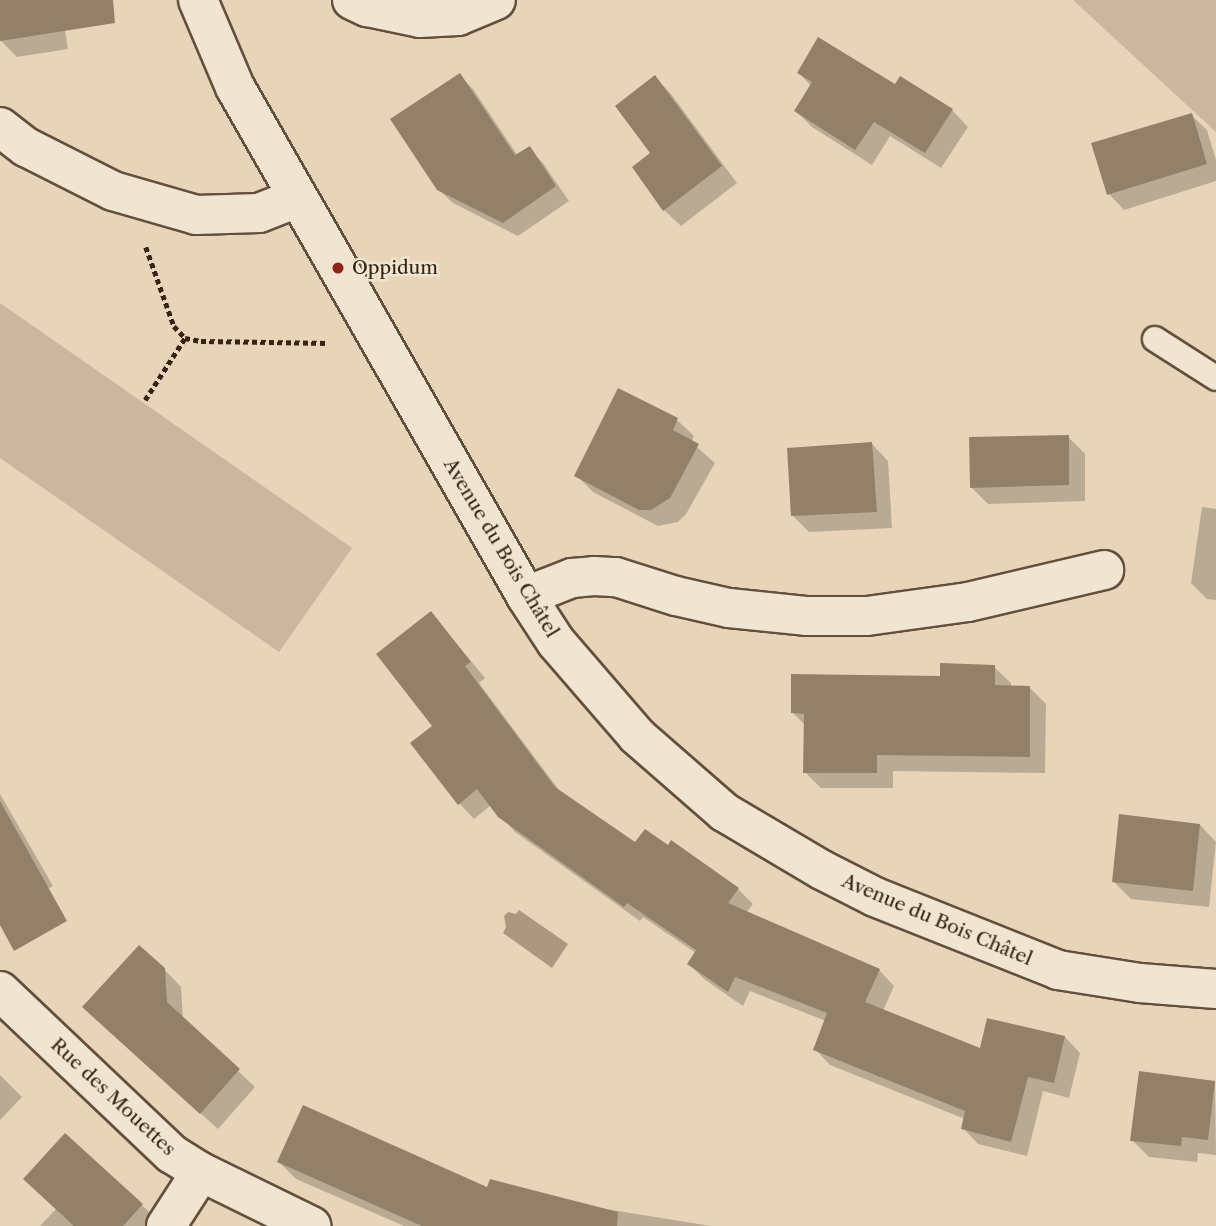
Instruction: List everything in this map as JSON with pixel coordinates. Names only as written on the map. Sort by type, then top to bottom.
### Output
[{"type":"street","name":"Avenue du Bois Châtel","points":[[198,0],[235,87],[526,596],[556,642],[637,736],[724,812],[791,853],[875,897],[1058,970],[1140,983],[1216,989]]},
{"type":"street","points":[[352,0],[367,7],[419,19],[458,16],[496,0]]},
{"type":"street","points":[[0,127],[26,147],[113,191],[196,215],[259,213],[297,198]]},
{"type":"street","points":[[526,596],[572,578],[594,576],[615,578],[729,608],[806,616],[867,616],[968,602],[1104,570]]},
{"type":"street","name":"Rue des Mouettes","points":[[0,991],[172,1154],[201,1172],[311,1226]]},
{"type":"street","points":[[166,1226],[201,1172]]},
{"type":"lane","points":[[1155,339],[1216,378]]},
{"type":"path","points":[[147,201],[142,236],[174,326],[185,338],[344,343],[372,329]]},
{"type":"path","points":[[145,400],[185,338]]},
{"type":"shaded area","points":[[1073,0],[1216,0],[1216,132]]},
{"type":"shaded area","points":[[0,303],[352,548],[279,652],[0,458]]},
{"type":"shaded area","points":[[519,910],[568,944],[552,968],[503,933],[506,927],[504,916],[508,912],[516,914]]},
{"type":"building","points":[[0,0],[113,0],[115,23],[0,41]]},
{"type":"building","points":[[818,37],[895,84],[900,76],[953,109],[925,153],[874,122],[855,150],[794,111],[812,82],[797,73]]},
{"type":"building","points":[[460,73],[515,155],[530,146],[556,186],[503,223],[437,190],[390,119]]},
{"type":"building","points":[[655,75],[722,166],[663,211],[632,167],[650,153],[615,106]]},
{"type":"building","points":[[1192,113],[1207,164],[1107,195],[1091,143]]},
{"type":"building","points":[[618,388],[678,418],[673,430],[699,444],[670,498],[651,510],[639,510],[574,476]]},
{"type":"building","points":[[1069,435],[1069,485],[970,488],[969,437]]},
{"type":"building","points":[[872,442],[877,512],[791,516],[787,448]]},
{"type":"building","points":[[431,611],[471,662],[465,666],[555,787],[635,842],[645,829],[668,845],[671,840],[739,888],[728,903],[880,969],[865,1002],[980,1048],[987,1018],[1065,1036],[1054,1083],[1028,1077],[1011,1142],[961,1129],[965,1111],[813,1050],[827,1013],[735,977],[728,992],[687,964],[696,950],[627,903],[624,907],[498,817],[477,789],[458,805],[410,743],[432,726],[376,654]]},
{"type":"building","points":[[940,663],[995,665],[995,685],[1030,686],[1030,757],[877,755],[877,773],[803,773],[804,714],[791,713],[791,674],[940,676]]},
{"type":"building","points":[[0,801],[67,921],[14,951],[0,925]]},
{"type":"building","points":[[1119,814],[1200,824],[1193,891],[1112,882]]},
{"type":"building","points":[[139,945],[165,968],[167,1002],[240,1069],[200,1114],[82,1007]]},
{"type":"building","points":[[1139,1071],[1215,1081],[1208,1140],[1182,1137],[1181,1146],[1130,1141]]},
{"type":"building","points":[[303,1105],[487,1187],[490,1179],[618,1212],[617,1226],[422,1226],[277,1162]]},
{"type":"building","points":[[65,1133],[143,1204],[123,1226],[74,1226],[23,1179]]},
{"type":"place","name":"Oppidum","points":[[338,268]]}]
